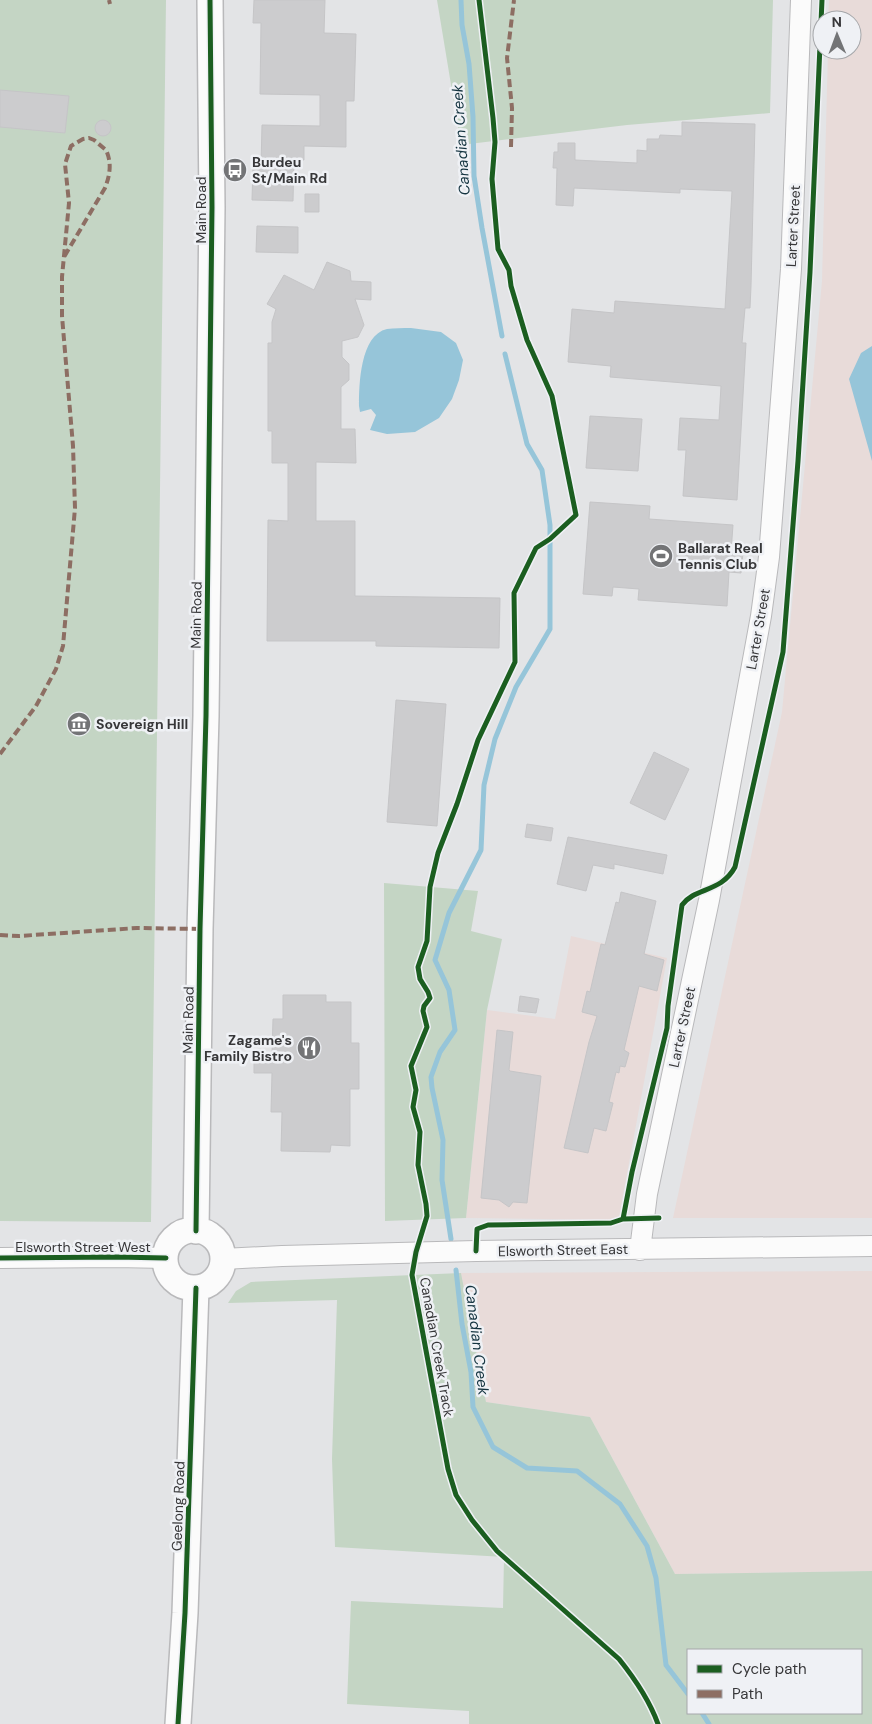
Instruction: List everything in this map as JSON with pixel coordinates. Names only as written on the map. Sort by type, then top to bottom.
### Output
[{"type":"main road","name":"Main Road","points":[[196,1231],[200,930],[206,716],[212,207],[210,0]]},
{"type":"main road","points":[[196,1231],[205,1232],[215,1240],[222,1251],[223,1259],[217,1277],[208,1285],[196,1288],[184,1286],[174,1280],[168,1270],[166,1258],[168,1247],[175,1238],[185,1232],[196,1231]]},
{"type":"main road","name":"Geelong Road","points":[[178,1724],[185,1613],[196,1288]]},
{"type":"street","name":"Larter Street","points":[[640,1250],[647,1194],[709,900],[761,616],[770,550],[791,269],[801,0]]},
{"type":"street","name":"Elsworth Street East","points":[[223,1259],[406,1253],[872,1246]]},
{"type":"street","name":"Elsworth Street West","points":[[0,1258],[116,1256],[166,1258]]},
{"type":"shaded area","points":[[829,0],[872,0],[872,1218],[673,1218],[782,712],[822,281],[828,60],[862,60],[862,10],[828,10]]},
{"type":"shaded area","points":[[571,936],[667,958],[619,1217],[613,1220],[466,1218],[487,1010],[555,1019]]},
{"type":"shaded area","points":[[872,1271],[872,1571],[675,1574],[590,1417],[486,1402],[461,1273]]},
{"type":"green space","name":"Sovereign Hill","points":[[0,0],[166,0],[151,1222],[0,1221]]},
{"type":"green space","points":[[437,0],[773,0],[770,113],[627,125],[461,145]]},
{"type":"green space","points":[[384,883],[478,891],[471,931],[502,939],[487,1010],[466,1218],[385,1221]]},
{"type":"green space","points":[[461,1273],[486,1402],[590,1417],[675,1574],[872,1571],[872,1724],[469,1724],[469,1711],[347,1704],[351,1601],[503,1608],[504,1557],[335,1547],[332,1459],[337,1300],[228,1303],[236,1291],[251,1282]]},
{"type":"water","points":[[411,328],[441,332],[456,343],[463,360],[459,380],[452,399],[439,418],[415,432],[387,434],[370,430],[376,415],[371,409],[360,412],[359,406],[361,374],[366,350],[378,333],[387,329]]},
{"type":"water","points":[[872,346],[872,461],[849,379],[861,353]]},
{"type":"building","points":[[254,0],[325,0],[324,33],[356,34],[354,101],[346,101],[346,147],[304,146],[304,160],[294,159],[293,201],[252,200],[253,167],[261,167],[262,125],[320,126],[320,95],[260,94],[261,23],[253,23]]},
{"type":"building","points":[[0,90],[69,96],[65,133],[0,127]]},
{"type":"building","points":[[103,120],[111,128],[103,136],[95,128]]},
{"type":"building","points":[[682,122],[755,124],[750,308],[745,308],[742,343],[746,343],[737,500],[683,496],[686,450],[678,450],[680,418],[719,420],[721,386],[610,377],[611,366],[568,362],[572,309],[614,313],[615,301],[725,309],[732,191],[680,189],[680,193],[574,188],[573,206],[556,205],[557,168],[553,168],[554,152],[558,152],[558,143],[575,143],[575,160],[637,163],[637,150],[647,151],[647,139],[659,139],[660,135],[682,136]]},
{"type":"building","points":[[305,194],[319,194],[319,212],[305,212]]},
{"type":"building","points":[[257,226],[298,227],[298,253],[256,252]]},
{"type":"building","points":[[327,262],[350,271],[351,281],[371,282],[371,300],[355,299],[364,325],[358,337],[342,341],[342,357],[349,364],[349,380],[341,387],[341,429],[355,429],[356,463],[316,462],[316,521],[355,521],[355,596],[500,598],[499,648],[376,646],[376,641],[267,641],[268,520],[288,521],[288,463],[272,463],[272,431],[268,431],[268,343],[272,343],[272,322],[276,309],[267,304],[284,275],[314,290]]},
{"type":"building","points":[[590,416],[642,419],[638,471],[586,468]]},
{"type":"building","points":[[590,502],[650,506],[649,519],[733,525],[731,552],[743,553],[741,573],[729,572],[727,606],[638,600],[639,589],[613,587],[612,596],[583,594]]},
{"type":"building","points":[[396,700],[446,704],[437,826],[387,822]]},
{"type":"building","points":[[654,752],[689,769],[665,820],[630,803]]},
{"type":"building","points":[[527,824],[553,828],[551,841],[525,837]]},
{"type":"building","points":[[568,837],[667,855],[663,874],[614,864],[614,869],[593,865],[586,891],[557,884]]},
{"type":"building","points":[[621,892],[656,901],[644,954],[664,960],[657,991],[639,986],[624,1050],[629,1053],[625,1067],[620,1066],[619,1073],[616,1072],[609,1102],[613,1103],[606,1131],[594,1128],[588,1153],[564,1148],[597,1016],[582,1012],[587,991],[590,992],[601,944],[605,945],[616,902],[619,903]]},
{"type":"building","points":[[283,995],[326,995],[326,1002],[351,1002],[351,1043],[359,1043],[359,1089],[350,1089],[350,1146],[331,1145],[330,1152],[281,1151],[282,1112],[271,1112],[272,1073],[254,1073],[254,1054],[272,1054],[273,1019],[283,1019]]},
{"type":"building","points":[[520,996],[539,999],[536,1013],[518,1011]]},
{"type":"building","points":[[497,1030],[513,1032],[509,1070],[541,1076],[527,1203],[513,1202],[509,1207],[499,1200],[481,1198]]},
{"type":"waterway","name":"Canadian Creek","points":[[461,0],[462,25],[469,64],[473,117],[474,176],[502,336]]},
{"type":"waterway","name":"Canadian Creek","points":[[451,1239],[442,1180],[443,1140],[431,1077],[440,1052],[455,1030],[449,990],[435,960],[449,913],[481,850],[484,785],[495,739],[516,687],[550,629],[550,525],[542,470],[527,444],[505,354]]},
{"type":"waterway","name":"Canadian Creek","points":[[456,1270],[462,1324],[471,1372],[473,1407],[493,1447],[527,1468],[577,1471],[620,1504],[647,1546],[656,1578],[666,1665],[687,1693]]},
{"type":"waterway","name":"Canadian Creek","points":[[703,1714],[709,1724]]},
{"type":"marked path","points":[[109,0],[110,4]]},
{"type":"marked path","points":[[511,147],[512,108],[507,58],[514,0]]},
{"type":"marked path","points":[[0,754],[36,706],[56,669],[63,646],[75,508],[73,446],[62,316],[62,277],[69,203],[65,164],[71,146],[83,139],[89,138],[106,150],[110,169],[105,188],[64,257]]},
{"type":"marked path","points":[[0,935],[19,936],[137,928],[200,929]]},
{"type":"cycle path","points":[[196,1231],[200,929],[206,716],[212,207],[210,0]]},
{"type":"cycle path","name":"Canadian Creek Track","points":[[479,0],[495,142],[492,179],[498,249],[509,270],[511,286],[527,340],[552,396],[576,515],[550,539],[536,548],[514,593],[515,662],[478,740],[457,804],[438,853],[430,887],[427,941],[418,967],[420,979],[430,998],[423,1011],[427,1027],[411,1066],[416,1090],[413,1107],[420,1132],[418,1165],[427,1216],[416,1252],[412,1275],[448,1469],[456,1495],[472,1520],[497,1551],[619,1659],[641,1690],[658,1724]]},
{"type":"cycle path","points":[[623,1219],[632,1172],[667,1028],[668,1006],[682,905],[687,899],[723,881],[735,867],[783,652],[810,272],[822,0]]},
{"type":"cycle path","points":[[476,1251],[477,1229],[488,1225],[611,1223],[623,1219],[659,1218]]},
{"type":"cycle path","points":[[0,1258],[166,1258]]},
{"type":"cycle path","points":[[178,1724],[185,1613],[196,1288]]},
{"type":"place","name":"Burdeu St/Main Rd","points":[[235,170]]},
{"type":"place","name":"Ballarat Real Tennis Club","points":[[661,556]]},
{"type":"place","name":"Sovereign Hill","points":[[79,724]]},
{"type":"place","name":"Zagame's Family Bistro","points":[[309,1048]]}]
